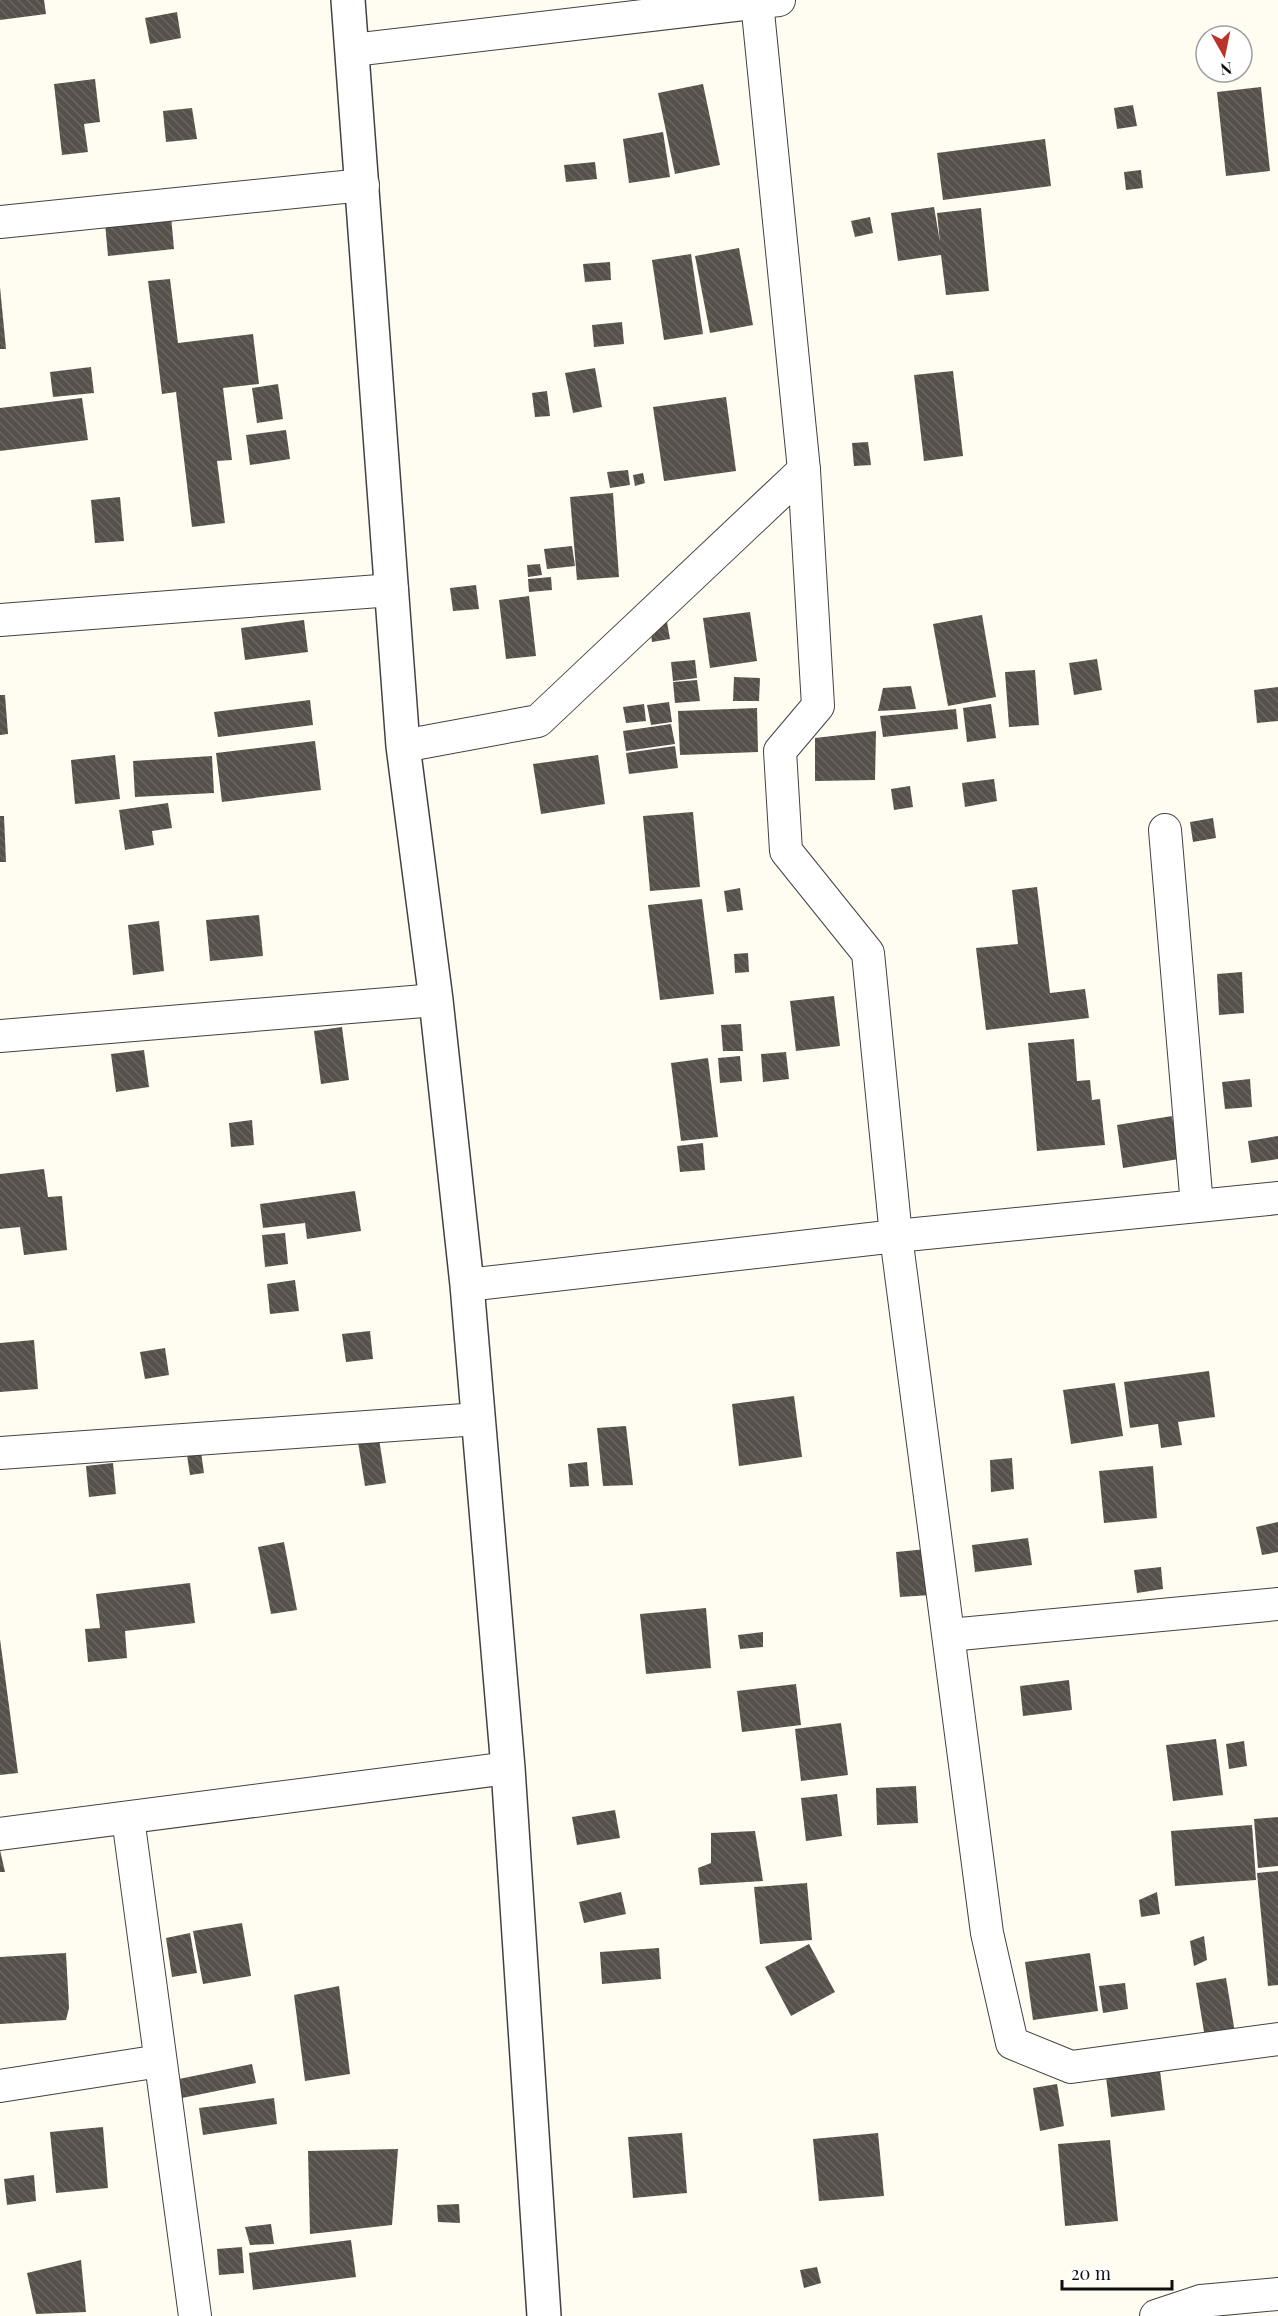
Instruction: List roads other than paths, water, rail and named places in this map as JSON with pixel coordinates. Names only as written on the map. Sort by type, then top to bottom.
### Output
[{"type":"street","points":[[348,0],[403,746],[436,1000],[467,1285],[508,1768],[544,2316]]},
{"type":"street","points":[[353,50],[768,1],[804,470],[818,706],[780,751],[786,851],[868,953],[896,1236],[987,1933],[1012,2043],[1071,2067],[1278,2040]]},
{"type":"street","points":[[0,222],[363,185]]},
{"type":"street","points":[[403,746],[538,721],[804,470]]},
{"type":"street","points":[[0,620],[392,590]]},
{"type":"street","points":[[1166,830],[1197,1206]]},
{"type":"street","points":[[0,1036],[436,1000]]},
{"type":"street","points":[[467,1285],[896,1236],[1278,1198]]},
{"type":"street","points":[[0,1453],[478,1419]]},
{"type":"street","points":[[949,1635],[1278,1604]]},
{"type":"street","points":[[0,1834],[508,1768]]},
{"type":"street","points":[[128,1818],[195,2316]]},
{"type":"street","points":[[0,2086],[160,2061]]},
{"type":"street","points":[[1156,2316],[1202,2301],[1278,2294]]}]
